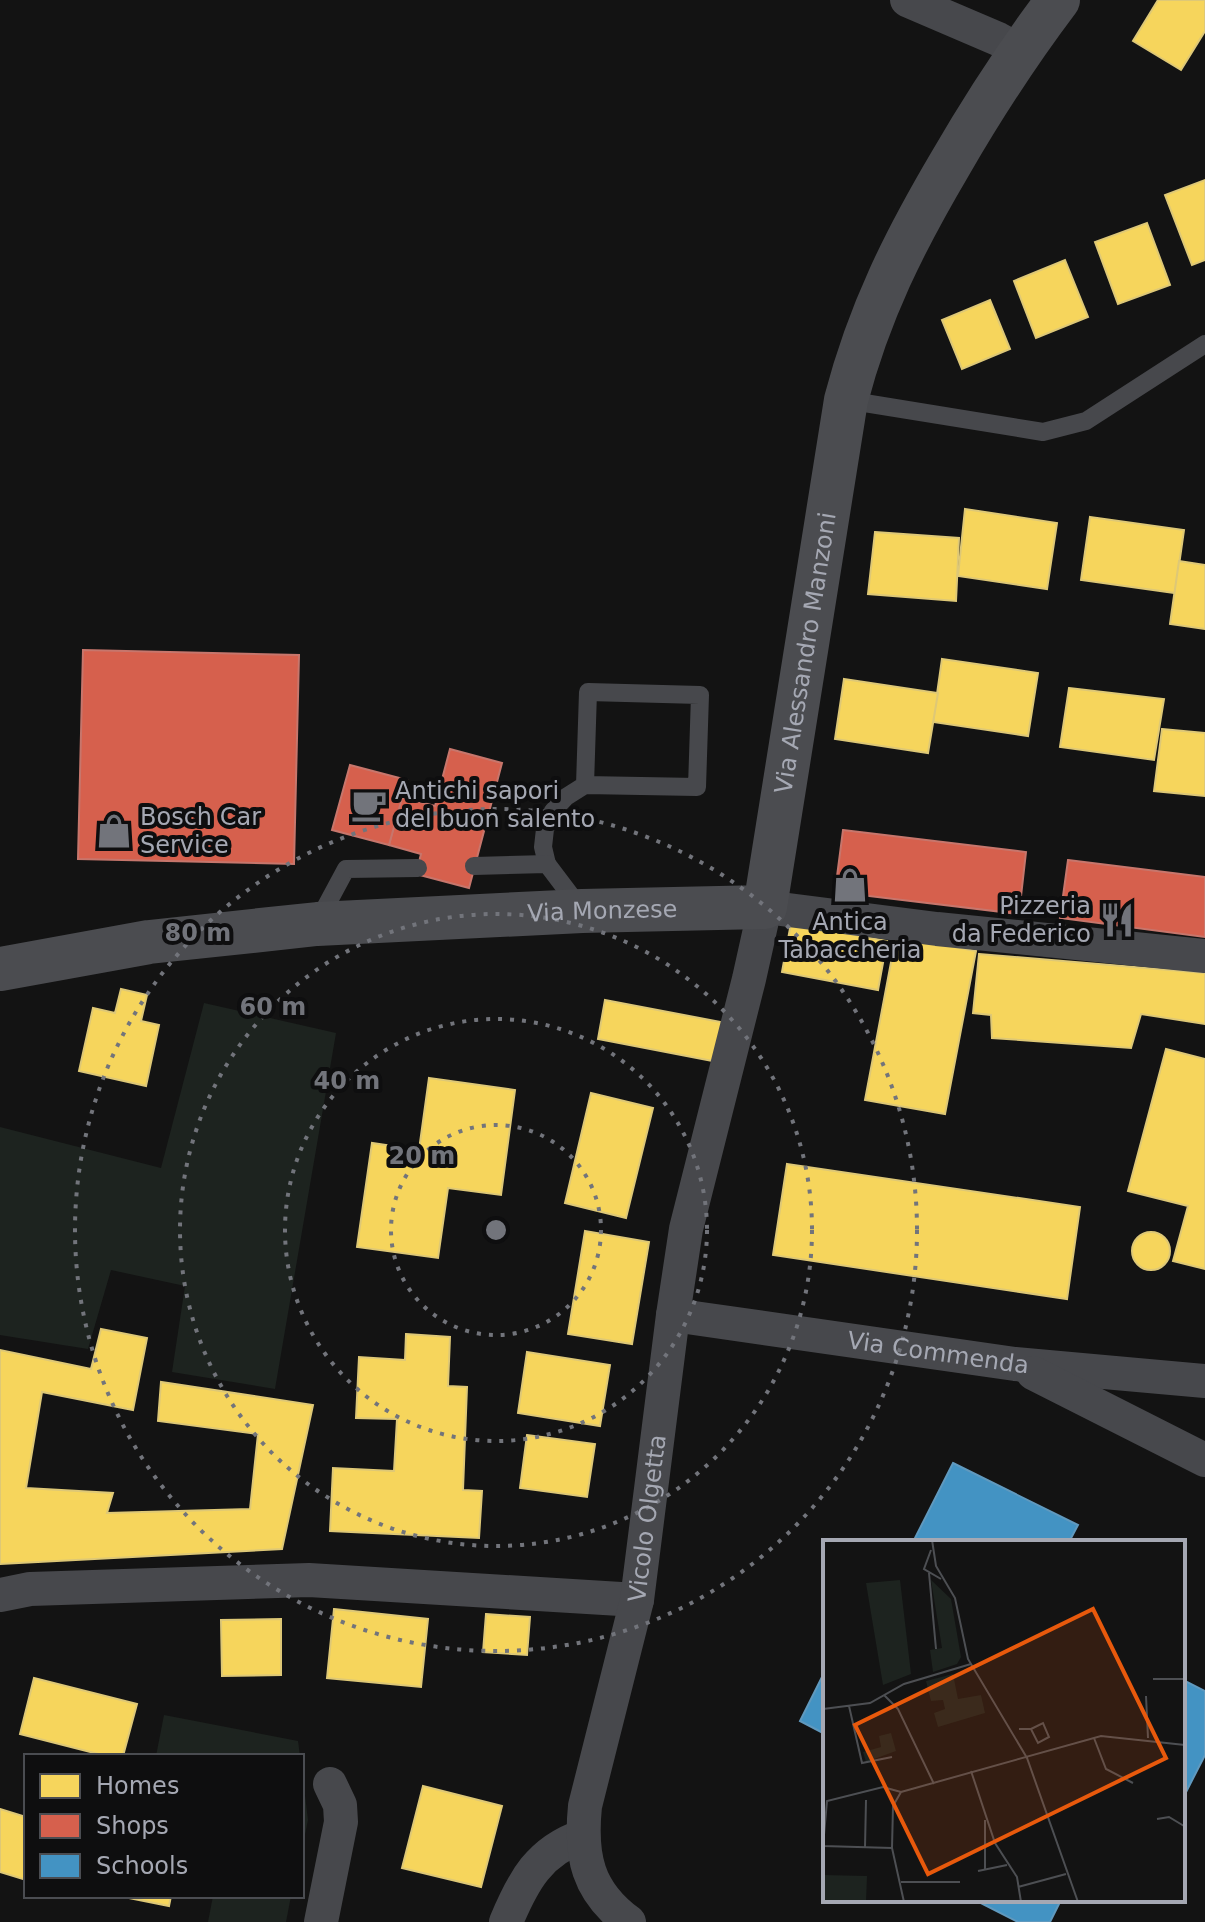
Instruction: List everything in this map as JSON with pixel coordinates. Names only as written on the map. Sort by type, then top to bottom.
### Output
[{"type":"street","points":[[907,0],[1020,51]]},
{"type":"street","name":"Via Alessandro Manzoni","points":[[765,907],[846,400],[859,354],[874,310],[903,249],[977,118],[1020,51],[1058,0]]},
{"type":"street","name":"Via Monzese","points":[[0,969],[149,942],[317,924],[582,911],[765,907],[937,929],[1205,956]]},
{"type":"street","name":"Vicolo Olgetta","points":[[629,1922],[609,1905],[594,1884],[586,1860],[583,1836],[585,1806],[636,1608],[686,1229],[765,907]]},
{"type":"street","name":"Via Commenda","points":[[673,1315],[1015,1364],[1205,1381]]},
{"type":"street","points":[[1015,1364],[1205,1460]]},
{"type":"street","name":"Vicolo Olgetta","points":[[0,1595],[30,1589],[309,1580],[636,1608]]},
{"type":"street","points":[[321,1922],[341,1822],[340,1805],[330,1784]]},
{"type":"street","points":[[506,1922],[520,1891],[537,1866],[558,1846],[583,1836]]},
{"type":"lane","points":[[846,400],[1043,432],[1086,421],[1205,344]]},
{"type":"lane","points":[[582,911],[547,864],[543,847],[545,829],[553,811],[566,797],[585,785],[697,787],[700,695],[588,692],[585,785]]},
{"type":"lane","points":[[474,866],[547,864]]},
{"type":"lane","points":[[317,924],[346,869],[418,868]]},
{"type":"shaded area","points":[[204,1003],[336,1033],[275,1389],[172,1372],[185,1286],[111,1270],[88,1349],[0,1335],[0,1127],[161,1168]]},
{"type":"shaded area","points":[[164,1715],[298,1741],[300,1754],[156,1754]]},
{"type":"shaded area","points":[[304,1787],[308,1820],[304,1839]]},
{"type":"shaded area","points":[[213,1898],[291,1898],[286,1922],[208,1922]]},
{"type":"building: Homes","points":[[1158,0],[1205,0],[1205,31],[1181,70],[1133,41]]},
{"type":"building: Homes","points":[[1205,180],[1205,260],[1192,265],[1165,195]]},
{"type":"building: Homes","points":[[1147,223],[1170,285],[1118,304],[1095,242]]},
{"type":"building: Homes","points":[[1065,260],[1088,317],[1036,338],[1014,281]]},
{"type":"building: Homes","points":[[990,300],[1010,349],[962,369],[942,320]]},
{"type":"building: Homes","points":[[965,509],[1057,523],[1047,589],[958,576]]},
{"type":"building: Homes","points":[[1090,517],[1184,530],[1175,593],[1081,580]]},
{"type":"building: Homes","points":[[875,532],[959,538],[956,601],[868,594]]},
{"type":"building: Homes","points":[[1179,561],[1205,565],[1205,629],[1170,624]]},
{"type":"building: Homes","points":[[942,659],[1038,673],[1028,736],[933,722]]},
{"type":"building: Homes","points":[[844,679],[938,693],[928,753],[835,739]]},
{"type":"building: Homes","points":[[1069,688],[1164,699],[1154,760],[1060,747]]},
{"type":"building: Homes","points":[[1162,729],[1205,733],[1205,796],[1154,791]]},
{"type":"building: Homes","points":[[791,923],[887,941],[878,990],[782,972]]},
{"type":"building: Homes","points":[[896,936],[976,951],[945,1114],[865,1100]]},
{"type":"building: Homes","points":[[979,954],[1205,973],[1205,1024],[1141,1014],[1131,1048],[992,1038],[991,1015],[973,1013]]},
{"type":"building: Homes","points":[[121,989],[147,995],[141,1021],[159,1025],[146,1086],[79,1071],[93,1008],[115,1013]]},
{"type":"building: Homes","points":[[605,1000],[726,1023],[718,1062],[598,1039]]},
{"type":"building: Homes","points":[[1166,1049],[1205,1059],[1205,1269],[1173,1261],[1188,1206],[1128,1191]]},
{"type":"building: Homes","points":[[429,1078],[515,1090],[501,1195],[448,1188],[438,1258],[357,1247],[372,1143],[419,1150]]},
{"type":"building: Homes","points":[[591,1093],[653,1108],[626,1218],[565,1203]]},
{"type":"building: Homes","points":[[787,1164],[1080,1207],[1067,1299],[773,1255]]},
{"type":"building: Homes","points":[[585,1231],[649,1242],[632,1344],[568,1334]]},
{"type":"building: Homes","points":[[1151,1232],[1164,1238],[1170,1251],[1164,1264],[1151,1270],[1138,1264],[1132,1251],[1138,1238]]},
{"type":"building: Homes","points":[[101,1329],[147,1338],[133,1410],[42,1392],[26,1488],[113,1493],[107,1513],[250,1509],[258,1434],[158,1421],[161,1382],[313,1405],[282,1549],[0,1564],[0,1350],[91,1369]]},
{"type":"building: Homes","points":[[406,1334],[450,1337],[448,1386],[467,1387],[463,1490],[482,1491],[479,1538],[330,1531],[333,1468],[394,1471],[397,1419],[356,1418],[359,1357],[405,1360]]},
{"type":"building: Homes","points":[[527,1352],[610,1365],[600,1426],[518,1413]]},
{"type":"building: Homes","points":[[527,1435],[595,1444],[587,1497],[520,1488]]},
{"type":"building: Homes","points":[[334,1609],[428,1619],[421,1687],[327,1678]]},
{"type":"building: Homes","points":[[486,1614],[530,1617],[527,1655],[483,1652]]},
{"type":"building: Homes","points":[[281,1619],[281,1675],[222,1676],[221,1620]]},
{"type":"building: Homes","points":[[34,1678],[137,1704],[124,1754],[98,1754],[20,1734]]},
{"type":"building: Homes","points":[[423,1786],[502,1806],[481,1887],[402,1868]]},
{"type":"building: Homes","points":[[0,1809],[24,1816],[24,1879],[0,1872]]},
{"type":"building: Homes","points":[[129,1898],[171,1898],[169,1906]]},
{"type":"building: Shops","points":[[83,650],[299,655],[294,864],[78,859]]},
{"type":"building: Shops","points":[[450,749],[502,763],[469,888],[416,874],[421,854],[389,845],[401,797],[435,806]]},
{"type":"building: Shops","name":"Antichi sapori del buon salento","points":[[350,765],[407,780],[389,845],[332,830]]},
{"type":"building: Shops","points":[[843,830],[1026,852],[1019,914],[835,892]]},
{"type":"building: Shops","points":[[1068,860],[1205,877],[1205,937],[1060,918]]},
{"type":"building: Schools","points":[[953,1463],[1078,1525],[1070,1540],[914,1540]]},
{"type":"building: Schools","points":[[823,1675],[823,1733],[800,1721]]},
{"type":"building: Schools","points":[[1185,1681],[1205,1691],[1205,1755],[1185,1794]]},
{"type":"building: Schools","points":[[979,1902],[1060,1902],[1050,1922],[1018,1922]]},
{"type":"place","name":"Antichi sapori del buon salento","points":[[369,805]]},
{"type":"place","name":"Bosch Car Service","points":[[114,831]]},
{"type":"place","name":"Antica Tabaccheria","points":[[850,885]]},
{"type":"place","name":"Pizzeria da Federico","points":[[1117,920]]}]
